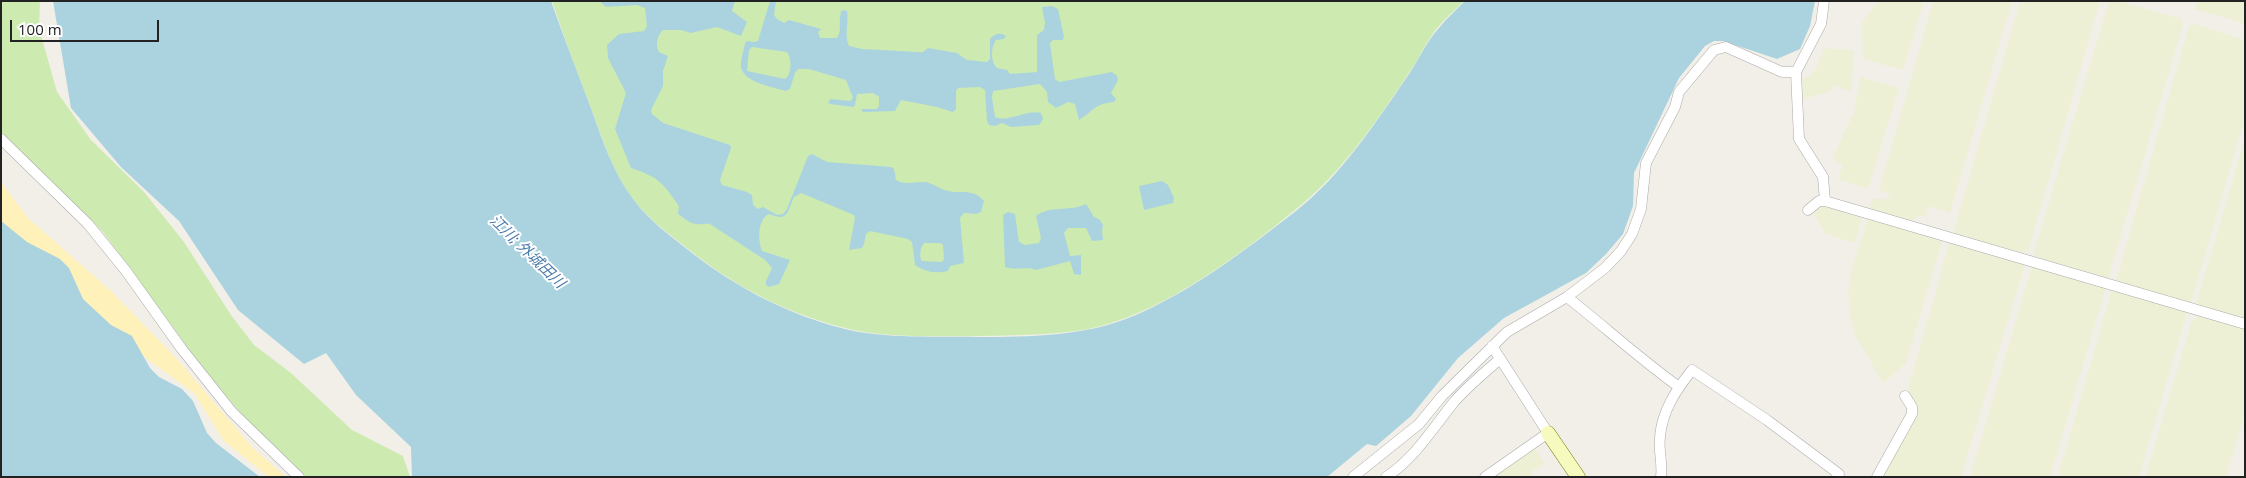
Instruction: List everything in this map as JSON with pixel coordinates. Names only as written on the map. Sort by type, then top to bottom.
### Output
[{"type":"street","points":[[1824,1],[1821,24],[1796,72],[1799,140],[1823,176],[1825,201]]},
{"type":"street","points":[[1353,477],[1419,424],[1442,396],[1507,332],[1567,297],[1605,268],[1621,251],[1632,234],[1641,208],[1646,163],[1675,107],[1679,92],[1714,50],[1726,47],[1782,72],[1796,72]]},
{"type":"street","points":[[1,139],[94,231],[181,348],[232,412],[299,477]]},
{"type":"street","points":[[1808,210],[1819,201],[1825,201],[2245,324]]},
{"type":"street","points":[[1567,297],[1628,346],[1642,360],[1679,387]]},
{"type":"street","points":[[1492,346],[1578,477]]},
{"type":"street","points":[[1386,477],[1407,461],[1472,383],[1500,359]]},
{"type":"street","points":[[1660,477],[1659,438],[1670,401],[1692,370],[1767,420],[1839,474],[1837,477]]},
{"type":"street","points":[[1877,477],[1912,414],[1912,407],[1905,396]]},
{"type":"street","points":[[1485,477],[1548,433]]},
{"type":"green space","points":[[1,1],[40,1],[39,28],[57,92],[91,140],[144,192],[184,242],[231,315],[254,345],[291,373],[352,430],[403,456],[410,477],[306,477],[250,424],[204,370],[103,232],[1,134]]},
{"type":"green space","points":[[552,1],[1464,1],[1434,32],[1415,64],[1361,142],[1330,178],[1295,210],[1203,278],[1153,306],[1127,317],[1088,329],[1028,335],[933,336],[862,332],[824,322],[784,307],[727,277],[653,221],[633,199],[615,170]]},
{"type":"green space","points":[[1879,1],[1924,1],[1903,70],[1863,59],[1862,22]]},
{"type":"green space","points":[[1933,1],[2012,1],[1950,213],[1929,206],[1926,216],[1918,216],[1911,221],[1869,210],[1872,199],[1886,199],[1891,195],[1879,190]]},
{"type":"green space","points":[[2020,1],[2100,1],[2028,252],[2024,250],[2022,253],[1953,234]]},
{"type":"green space","points":[[2109,1],[2119,1],[2181,19],[2183,24],[2109,276],[2106,279],[2033,256]]},
{"type":"green space","points":[[2198,1],[2245,1],[2245,24],[2195,9]]},
{"type":"green space","points":[[2195,24],[2245,40],[2245,117],[2191,304],[2116,281],[2189,26]]},
{"type":"green space","points":[[1824,48],[1854,50],[1851,91],[1834,86],[1829,92],[1804,99],[1802,79],[1809,77],[1815,70]]},
{"type":"green space","points":[[1860,77],[1899,88],[1868,189],[1838,179],[1843,164],[1832,159],[1854,112]]},
{"type":"green space","points":[[2245,138],[2245,320],[2196,304]]},
{"type":"green space","points":[[1824,204],[1862,218],[1855,243],[1825,234],[1813,212]]},
{"type":"green space","points":[[1868,219],[1940,239],[1942,242],[1906,363],[1883,383],[1855,335],[1850,316],[1848,292],[1851,271]]},
{"type":"green space","points":[[1954,241],[2025,264],[1961,477],[1881,477],[1917,413],[1908,389],[1949,244]]},
{"type":"green space","points":[[2032,266],[2103,286],[2105,290],[2050,477],[1970,477]]},
{"type":"green space","points":[[2116,290],[2187,312],[2139,477],[2058,477],[2111,293]]},
{"type":"green space","points":[[2199,315],[2245,329],[2245,413],[2226,477],[2145,477],[2192,321]]},
{"type":"green space","points":[[1534,447],[1545,464],[1531,472],[1533,477],[1490,477]]},
{"type":"sand","points":[[1,182],[28,218],[112,292],[177,359],[252,447],[286,477],[269,477],[224,441],[194,393],[107,330],[1,245]]},
{"type":"water","name":"江川; 外城田川","points":[[53,1],[551,1],[605,145],[626,189],[646,214],[661,228],[709,266],[764,299],[804,316],[845,329],[877,334],[911,336],[1017,337],[1076,332],[1131,317],[1175,296],[1257,241],[1313,197],[1343,164],[1371,129],[1435,33],[1465,1],[1815,1],[1810,26],[1800,49],[1777,59],[1723,41],[1714,41],[1705,46],[1679,78],[1634,173],[1633,206],[1623,234],[1606,254],[1586,273],[1504,318],[1458,358],[1411,416],[1376,446],[1367,444],[1327,477],[412,477],[411,447],[356,395],[326,353],[304,364],[238,310],[179,221],[121,167],[71,108]]},
{"type":"water","points":[[599,1],[735,1],[732,11],[747,22],[741,36],[717,27],[691,33],[681,30],[663,30],[661,32],[657,40],[657,46],[659,52],[668,56],[663,71],[663,86],[651,110],[652,114],[663,123],[730,145],[731,148],[720,180],[722,185],[747,192],[752,195],[753,205],[758,209],[763,207],[777,215],[783,214],[787,209],[808,156],[812,154],[827,162],[891,167],[894,169],[896,180],[899,182],[927,182],[948,191],[976,194],[984,201],[981,212],[976,214],[964,213],[960,218],[964,263],[950,266],[948,271],[944,272],[927,271],[915,265],[912,242],[908,239],[870,231],[866,234],[862,248],[849,250],[854,215],[801,193],[794,197],[786,214],[780,217],[769,214],[760,225],[759,236],[762,251],[790,260],[779,284],[769,287],[766,285],[772,268],[765,260],[710,224],[694,224],[689,222],[678,214],[679,206],[659,181],[631,168],[615,129],[626,93],[608,58],[607,45],[619,34],[644,31],[647,26],[645,8],[637,5],[606,7]],"holes":[[[924,243],[940,243],[943,245],[944,259],[942,262],[922,261],[920,252]]]},
{"type":"water","points":[[770,1],[776,1],[774,15],[777,19],[784,23],[789,20],[821,29],[818,32],[820,38],[837,38],[840,32],[842,10],[847,11],[849,46],[862,49],[923,52],[928,48],[957,53],[967,60],[987,62],[990,59],[990,39],[995,35],[1002,34],[1006,36],[1004,39],[996,40],[992,50],[993,62],[997,68],[1007,70],[1010,74],[1037,72],[1037,35],[1044,30],[1045,23],[1042,7],[1052,6],[1058,9],[1064,37],[1063,40],[1053,40],[1050,43],[1055,79],[1059,82],[1112,72],[1117,76],[1118,80],[1111,93],[1116,99],[1114,102],[1098,106],[1079,120],[1075,104],[1068,102],[1056,108],[1048,102],[1047,92],[1040,84],[993,91],[995,117],[1006,118],[1035,112],[1041,113],[1043,119],[1039,125],[1011,127],[1002,123],[995,126],[989,125],[987,121],[985,90],[980,87],[958,88],[956,91],[956,109],[953,112],[901,100],[895,111],[863,112],[861,109],[877,109],[879,97],[873,93],[857,94],[853,107],[830,104],[828,102],[831,99],[850,101],[853,98],[846,80],[809,69],[798,69],[790,89],[786,91],[760,84],[747,77],[741,67],[745,43],[747,41],[758,41]],"holes":[[[752,47],[787,52],[791,66],[789,74],[785,79],[747,71],[749,50]]]},
{"type":"water","points":[[1162,181],[1168,185],[1174,198],[1173,203],[1144,210],[1139,186]]},
{"type":"water","points":[[1086,204],[1094,217],[1100,220],[1103,225],[1103,240],[1092,241],[1086,228],[1068,228],[1064,233],[1070,256],[1081,255],[1081,275],[1074,274],[1070,261],[1036,270],[1005,267],[1003,215],[1008,212],[1015,214],[1019,242],[1025,245],[1039,243],[1041,238],[1036,216],[1054,209],[1073,208]]},
{"type":"water","points":[[1,221],[27,242],[60,259],[69,268],[83,299],[111,325],[132,336],[150,368],[159,377],[182,389],[193,401],[207,433],[216,443],[260,477],[1,477]]}]
